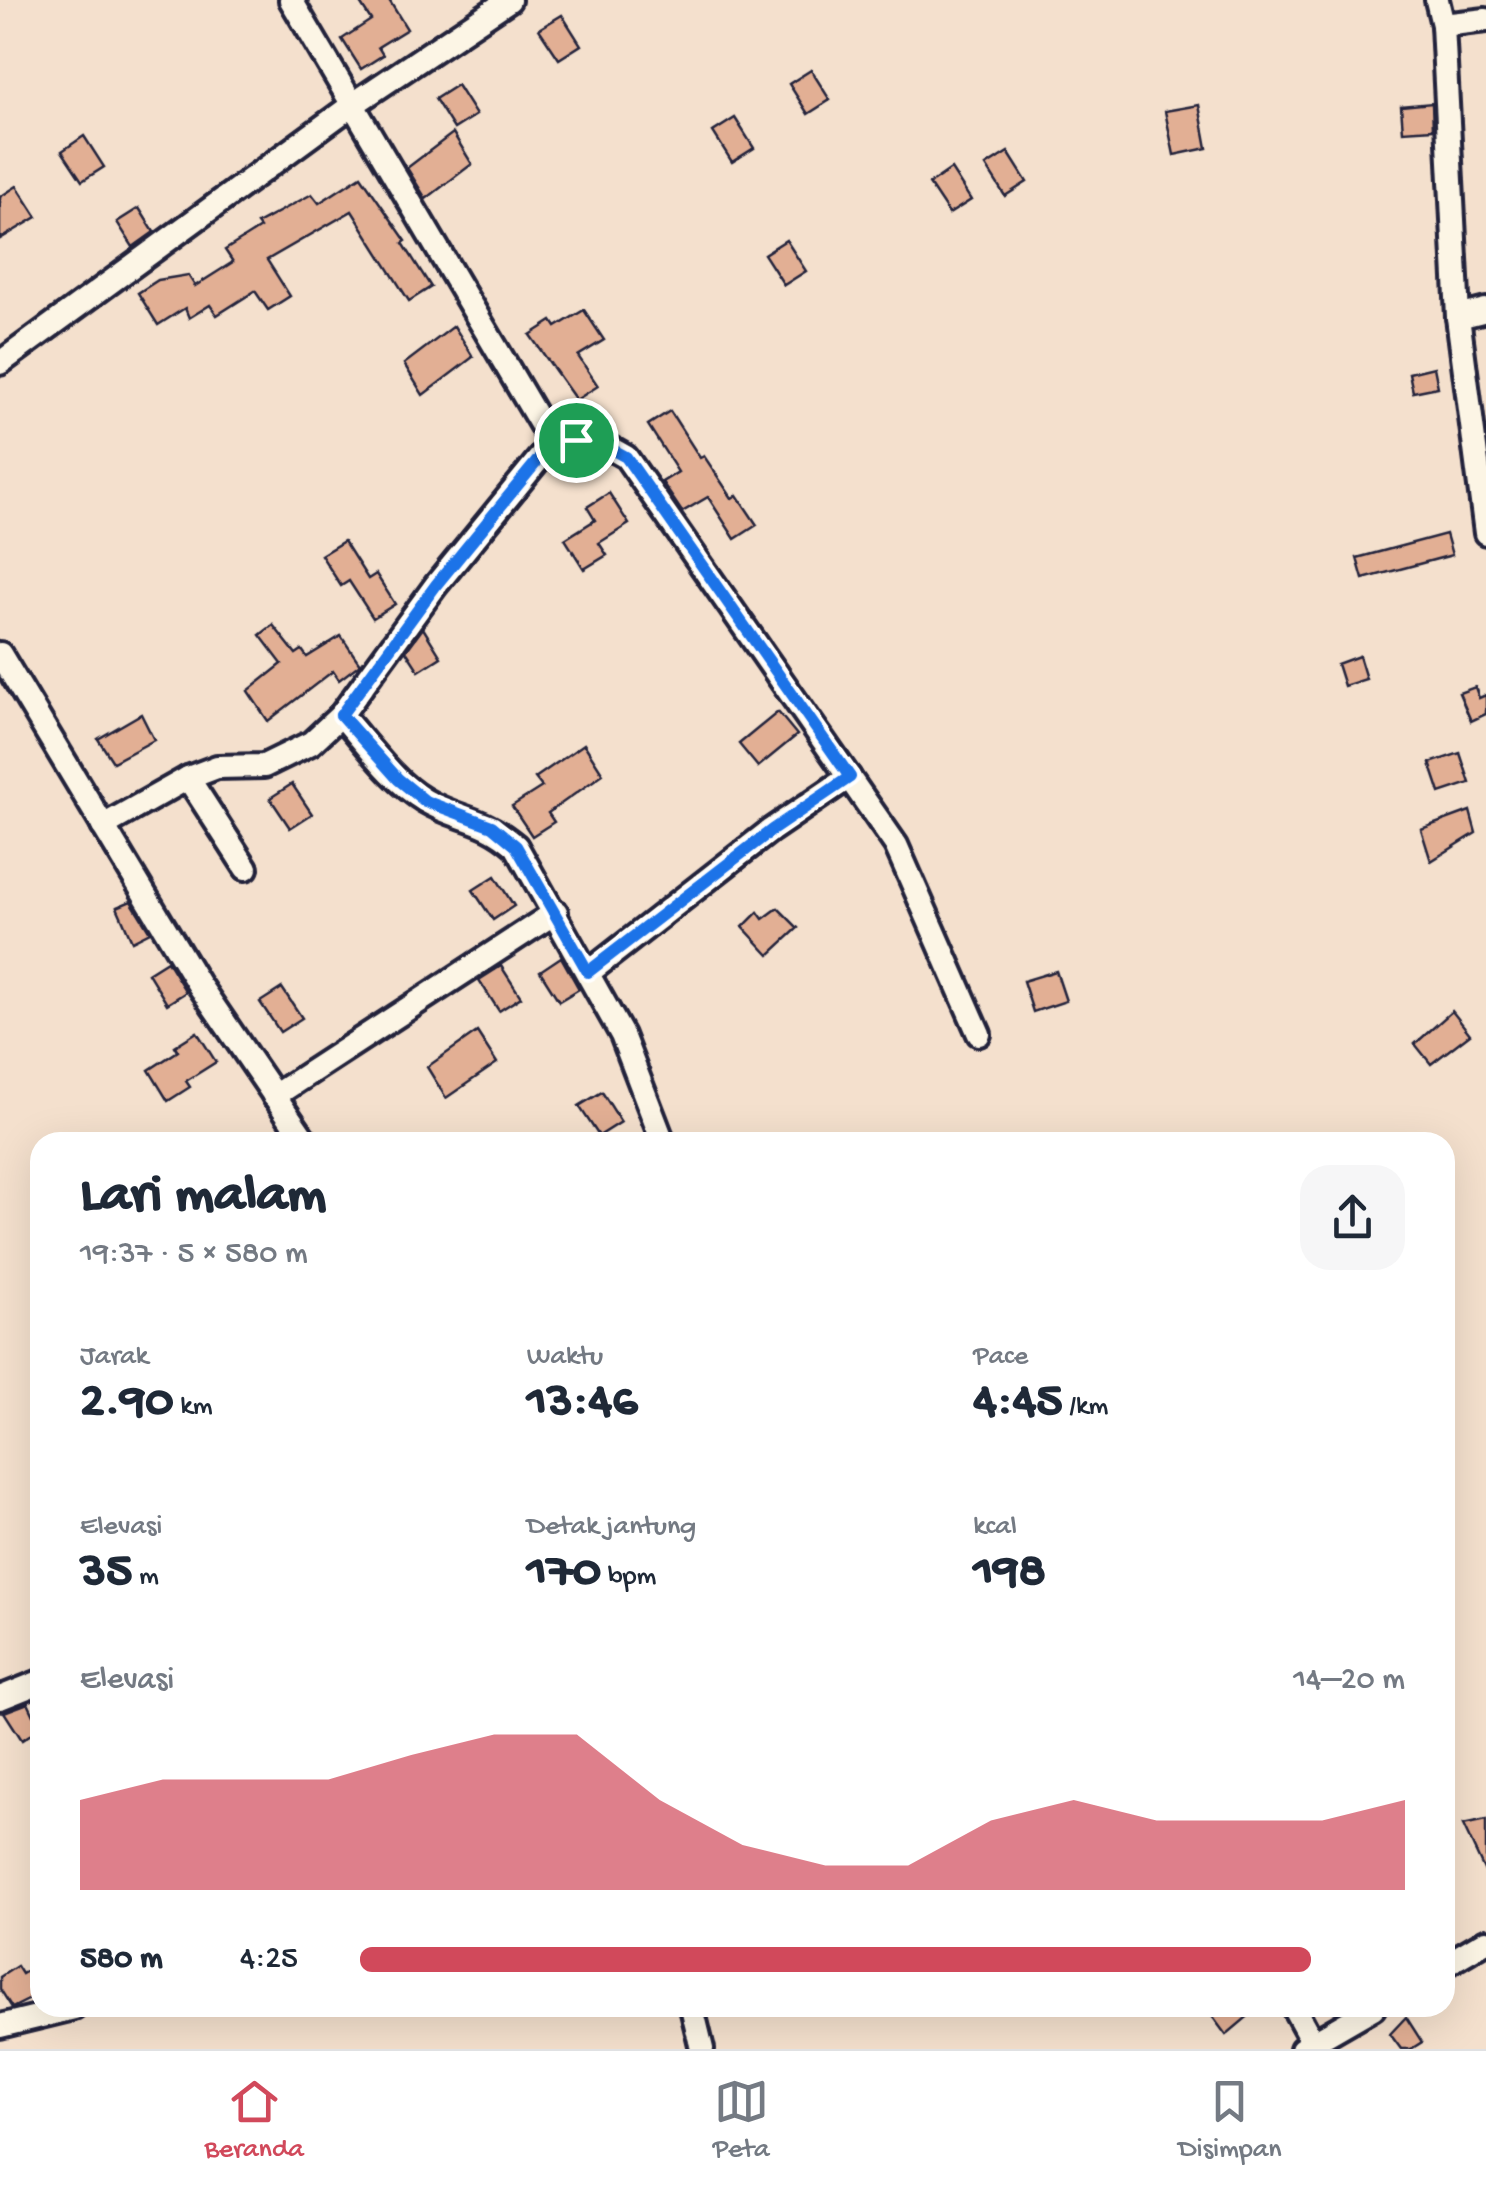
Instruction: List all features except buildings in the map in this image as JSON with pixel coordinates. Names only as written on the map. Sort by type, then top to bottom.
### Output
[{"type":"street","points":[[291,0],[552,443]]},
{"type":"street","points":[[0,363],[355,104],[509,0]]},
{"type":"street","points":[[1438,0],[1443,25],[1458,317],[1486,533]]},
{"type":"street","points":[[1443,25],[1486,20]]},
{"type":"street","points":[[1458,317],[1486,310]]},
{"type":"street","points":[[104,826],[188,778],[217,767],[279,762],[312,743],[341,715],[436,585],[552,443]]},
{"type":"street","points":[[552,443],[602,444],[626,457],[870,804],[911,876],[978,1034]]},
{"type":"street","points":[[0,654],[199,985],[299,1132]]},
{"type":"street","points":[[341,715],[398,779],[425,801],[492,826],[516,846],[622,1035],[660,1132]]},
{"type":"street","points":[[588,972],[756,841],[850,777]]},
{"type":"street","points":[[188,778],[246,868]]},
{"type":"street","points":[[274,1096],[556,912]]},
{"type":"street","points":[[0,1698],[30,1686]]},
{"type":"street","points":[[1455,1959],[1486,1941]]},
{"type":"street","points":[[0,2026],[37,2017]]},
{"type":"street","points":[[694,2017],[702,2049]]},
{"type":"street","points":[[1297,2017],[1308,2046],[1358,2017]]},
{"type":"route","points":[[576,440],[602,444],[626,457],[850,777],[772,830],[588,972],[516,846],[492,826],[425,801],[398,779],[341,715],[436,585],[552,443],[576,440]]}]
